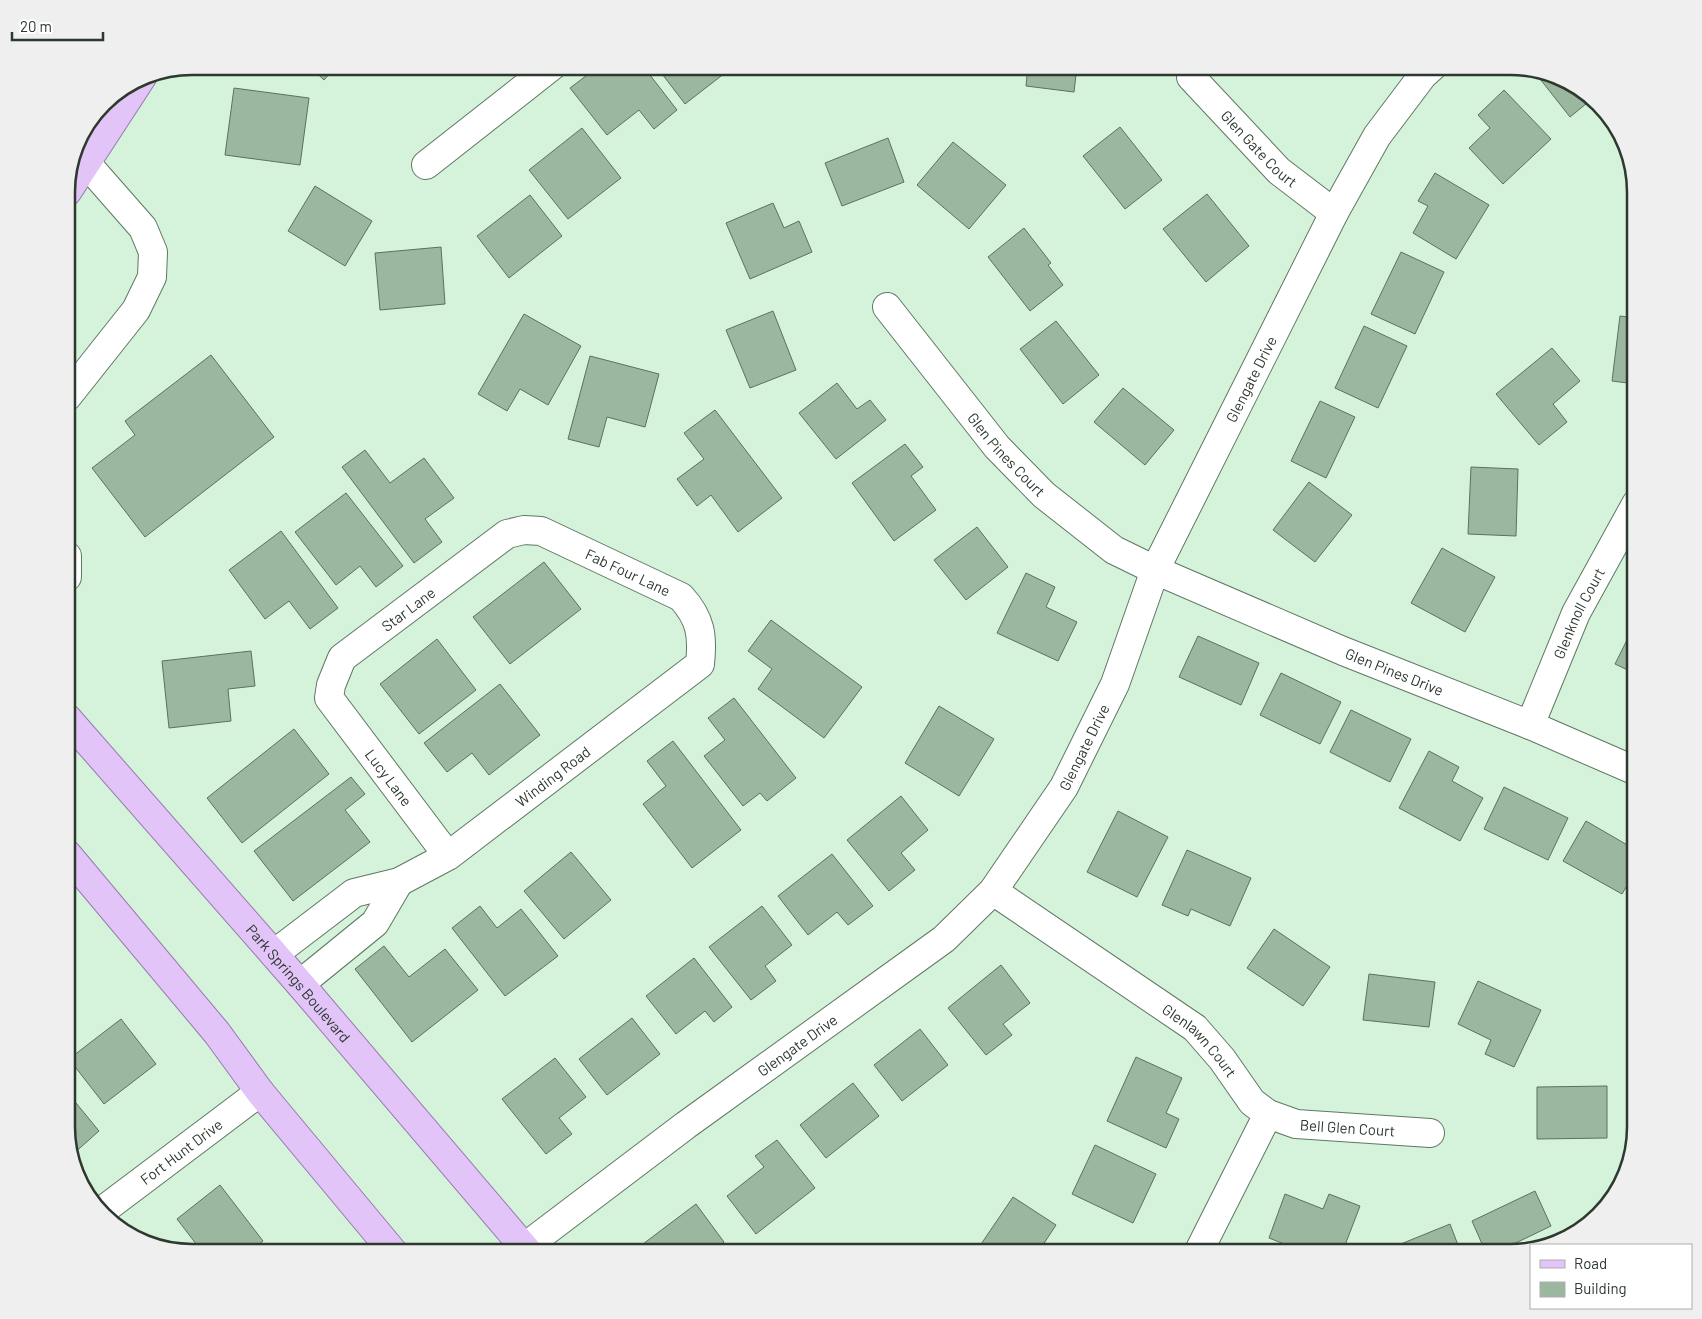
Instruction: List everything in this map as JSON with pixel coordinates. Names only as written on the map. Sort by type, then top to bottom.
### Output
[{"type":"main road","points":[[76,178],[132,92]]},
{"type":"main road","name":"Park Springs Boulevard","points":[[75,728],[300,984],[517,1244]]},
{"type":"main road","points":[[75,753],[147,812]]},
{"type":"main road","points":[[75,865],[217,1033],[260,1092],[387,1244]]},
{"type":"street","points":[[426,165],[541,75]]},
{"type":"street","name":"Glengate Drive","points":[[532,1244],[694,1119],[944,938],[993,892],[1064,787],[1115,684],[1155,570],[1334,213],[1377,136],[1423,75]]},
{"type":"street","name":"Glen Gate Court","points":[[1191,77],[1279,171],[1334,213]]},
{"type":"street","points":[[75,386],[136,310],[152,277],[153,252],[143,228],[86,163]]},
{"type":"street","name":"Glen Pines Court","points":[[886,307],[997,447],[1044,496],[1114,550],[1155,570]]},
{"type":"street","name":"Glenknoll Court","points":[[1530,725],[1576,613],[1627,520]]},
{"type":"street","name":"Fab Four Lane","points":[[507,534],[524,530],[541,531],[681,597],[692,609],[702,637],[700,664]]},
{"type":"street","name":"Star Lane","points":[[330,698],[331,685],[342,658],[507,534]]},
{"type":"street","name":"Glen Pines Drive","points":[[1155,570],[1343,651],[1530,725],[1627,767]]},
{"type":"street","name":"Winding Road","points":[[274,954],[354,893],[399,882],[448,856],[700,664]]},
{"type":"street","name":"Lucy Lane","points":[[330,698],[448,856]]},
{"type":"street","points":[[300,984],[375,923],[399,882]]},
{"type":"street","name":"Glenlawn Court","points":[[993,892],[1195,1028],[1222,1059],[1252,1102],[1268,1114]]},
{"type":"street","name":"Fort Hunt Drive","points":[[106,1207],[260,1092]]},
{"type":"street","points":[[1203,1244],[1268,1114]]},
{"type":"street","name":"Bell Glen Court","points":[[1268,1114],[1296,1124],[1430,1133]]},
{"type":"building","points":[[319,75],[328,75],[324,80]]},
{"type":"building","points":[[587,75],[650,75],[677,110],[654,129],[639,110],[607,135],[570,88]]},
{"type":"building","points":[[663,75],[722,75],[685,104]]},
{"type":"building","points":[[1027,75],[1076,75],[1074,92],[1026,86]]},
{"type":"building","points":[[1540,79],[1562,87],[1586,104],[1570,117]]},
{"type":"building","points":[[234,88],[309,98],[300,165],[225,155]]},
{"type":"building","points":[[1504,90],[1551,139],[1503,184],[1469,148],[1490,128],[1478,115]]},
{"type":"building","points":[[1120,127],[1162,180],[1125,209],[1083,156]]},
{"type":"building","points":[[582,128],[621,178],[568,219],[529,170]]},
{"type":"building","points":[[888,138],[904,182],[842,206],[825,163]]},
{"type":"building","points":[[953,142],[1006,185],[969,229],[917,185]]},
{"type":"building","points":[[1435,173],[1489,205],[1456,259],[1413,233],[1428,206],[1418,201]]},
{"type":"building","points":[[315,186],[372,221],[345,266],[288,231]]},
{"type":"building","points":[[1207,194],[1249,246],[1206,282],[1163,229]]},
{"type":"building","points":[[530,195],[562,236],[509,278],[477,236]]},
{"type":"building","points":[[773,203],[784,228],[799,221],[812,252],[750,279],[726,223]]},
{"type":"building","points":[[1024,228],[1051,263],[1048,265],[1063,285],[1030,311],[988,257]]},
{"type":"building","points":[[441,247],[445,304],[380,310],[375,253]]},
{"type":"building","points":[[1401,252],[1444,272],[1415,334],[1371,314]]},
{"type":"building","points":[[773,311],[796,370],[750,388],[726,330]]},
{"type":"building","points":[[524,314],[581,346],[548,405],[520,389],[507,411],[478,394]]},
{"type":"building","points":[[1620,316],[1627,317],[1627,383],[1612,381]]},
{"type":"building","points":[[1056,321],[1099,375],[1063,404],[1020,349]]},
{"type":"building","points":[[1364,326],[1407,346],[1378,408],[1335,388]]},
{"type":"building","points":[[1552,348],[1580,381],[1553,404],[1567,422],[1539,445],[1496,394]]},
{"type":"building","points":[[211,355],[274,437],[145,537],[92,468],[135,435],[125,421]]},
{"type":"building","points":[[590,356],[659,374],[645,427],[607,417],[599,447],[568,439]]},
{"type":"building","points":[[837,383],[857,409],[870,400],[886,420],[836,459],[799,413]]},
{"type":"building","points":[[1123,388],[1174,430],[1145,465],[1094,422]]},
{"type":"building","points":[[1320,401],[1355,417],[1326,478],[1291,461]]},
{"type":"building","points":[[715,410],[782,498],[738,532],[711,495],[697,506],[677,479],[704,459],[684,433]]},
{"type":"building","points":[[905,444],[923,467],[911,476],[936,510],[894,541],[852,483]]},
{"type":"building","points":[[365,450],[390,483],[424,458],[454,498],[425,519],[442,542],[414,563],[342,467]]},
{"type":"building","points":[[1471,467],[1518,469],[1516,536],[1468,534]]},
{"type":"building","points":[[1309,482],[1352,515],[1315,562],[1273,530]]},
{"type":"building","points":[[346,493],[403,566],[376,587],[360,566],[336,585],[295,532]]},
{"type":"building","points":[[977,527],[1008,567],[966,600],[934,560]]},
{"type":"building","points":[[281,531],[338,608],[310,629],[289,601],[265,619],[229,570]]},
{"type":"building","points":[[1442,548],[1495,577],[1465,632],[1411,603]]},
{"type":"building","points":[[544,562],[581,609],[510,664],[473,617]]},
{"type":"building","points":[[1026,573],[1055,587],[1046,607],[1077,622],[1058,661],[997,633]]},
{"type":"building","points":[[771,620],[862,687],[824,738],[758,689],[772,669],[748,651]]},
{"type":"building","points":[[1198,636],[1259,663],[1241,705],[1179,677]]},
{"type":"building","points":[[437,639],[476,690],[419,734],[380,684]]},
{"type":"building","points":[[1627,640],[1627,670],[1615,664]]},
{"type":"building","points":[[251,651],[255,686],[228,689],[231,721],[169,728],[162,661]]},
{"type":"building","points":[[1281,673],[1341,702],[1320,744],[1260,715]]},
{"type":"building","points":[[500,684],[540,735],[489,775],[472,753],[447,772],[424,743]]},
{"type":"building","points":[[734,698],[796,778],[767,801],[760,793],[743,806],[704,756],[725,740],[708,718]]},
{"type":"building","points":[[939,706],[994,739],[959,796],[905,763]]},
{"type":"building","points":[[1351,710],[1411,739],[1390,782],[1330,752]]},
{"type":"building","points":[[294,729],[329,774],[242,843],[207,798]]},
{"type":"building","points":[[673,741],[741,830],[692,868],[643,804],[666,786],[647,761]]},
{"type":"building","points":[[1429,751],[1459,767],[1452,781],[1483,798],[1460,841],[1399,808]]},
{"type":"building","points":[[351,777],[365,794],[345,810],[370,842],[293,901],[254,851]]},
{"type":"building","points":[[1504,787],[1568,818],[1548,860],[1484,829]]},
{"type":"building","points":[[901,796],[928,830],[901,853],[915,870],[889,891],[847,840]]},
{"type":"building","points":[[1118,811],[1168,837],[1137,897],[1087,872]]},
{"type":"building","points":[[1586,821],[1627,845],[1627,885],[1622,894],[1563,861]]},
{"type":"building","points":[[1187,850],[1251,878],[1230,926],[1191,909],[1188,916],[1162,905]]},
{"type":"building","points":[[571,852],[611,900],[564,939],[524,891]]},
{"type":"building","points":[[832,854],[873,906],[848,925],[837,912],[808,935],[778,896]]},
{"type":"building","points":[[480,906],[497,928],[521,909],[558,956],[505,996],[452,928]]},
{"type":"building","points":[[762,906],[792,945],[765,966],[776,981],[751,1000],[709,947]]},
{"type":"building","points":[[1274,929],[1330,967],[1303,1006],[1247,968]]},
{"type":"building","points":[[384,946],[409,977],[445,949],[478,990],[412,1042],[355,969]]},
{"type":"building","points":[[694,958],[732,1007],[714,1022],[705,1011],[676,1034],[646,996]]},
{"type":"building","points":[[1001,965],[1030,1003],[1003,1024],[1012,1035],[986,1055],[948,1008]]},
{"type":"building","points":[[1369,974],[1435,982],[1429,1027],[1363,1020]]},
{"type":"building","points":[[1478,981],[1541,1010],[1514,1067],[1485,1054],[1491,1040],[1458,1024]]},
{"type":"building","points":[[632,1018],[660,1054],[607,1095],[579,1059]]},
{"type":"building","points":[[121,1019],[156,1064],[104,1104],[75,1067],[75,1054]]},
{"type":"building","points":[[920,1029],[948,1065],[902,1101],[874,1065]]},
{"type":"building","points":[[1136,1057],[1182,1078],[1166,1113],[1179,1119],[1166,1148],[1107,1121]]},
{"type":"building","points":[[555,1058],[586,1097],[559,1118],[572,1134],[546,1154],[502,1099]]},
{"type":"building","points":[[853,1083],[879,1116],[826,1158],[800,1125]]},
{"type":"building","points":[[1607,1086],[1607,1138],[1537,1139],[1537,1087]]},
{"type":"building","points":[[75,1102],[99,1131],[77,1150]]},
{"type":"building","points":[[777,1140],[815,1188],[756,1234],[727,1196],[764,1167],[755,1156]]},
{"type":"building","points":[[1095,1145],[1156,1174],[1133,1223],[1072,1194]]},
{"type":"building","points":[[220,1185],[263,1241],[259,1244],[196,1244],[177,1219]]},
{"type":"building","points":[[1535,1191],[1551,1226],[1514,1244],[1482,1244],[1472,1221]]},
{"type":"building","points":[[1285,1194],[1323,1209],[1329,1194],[1360,1206],[1345,1244],[1284,1244],[1269,1238]]},
{"type":"building","points":[[1013,1197],[1056,1225],[1044,1244],[981,1244]]},
{"type":"building","points":[[696,1204],[724,1242],[721,1244],[643,1244]]},
{"type":"building","points":[[1450,1224],[1458,1244],[1401,1244]]}]
